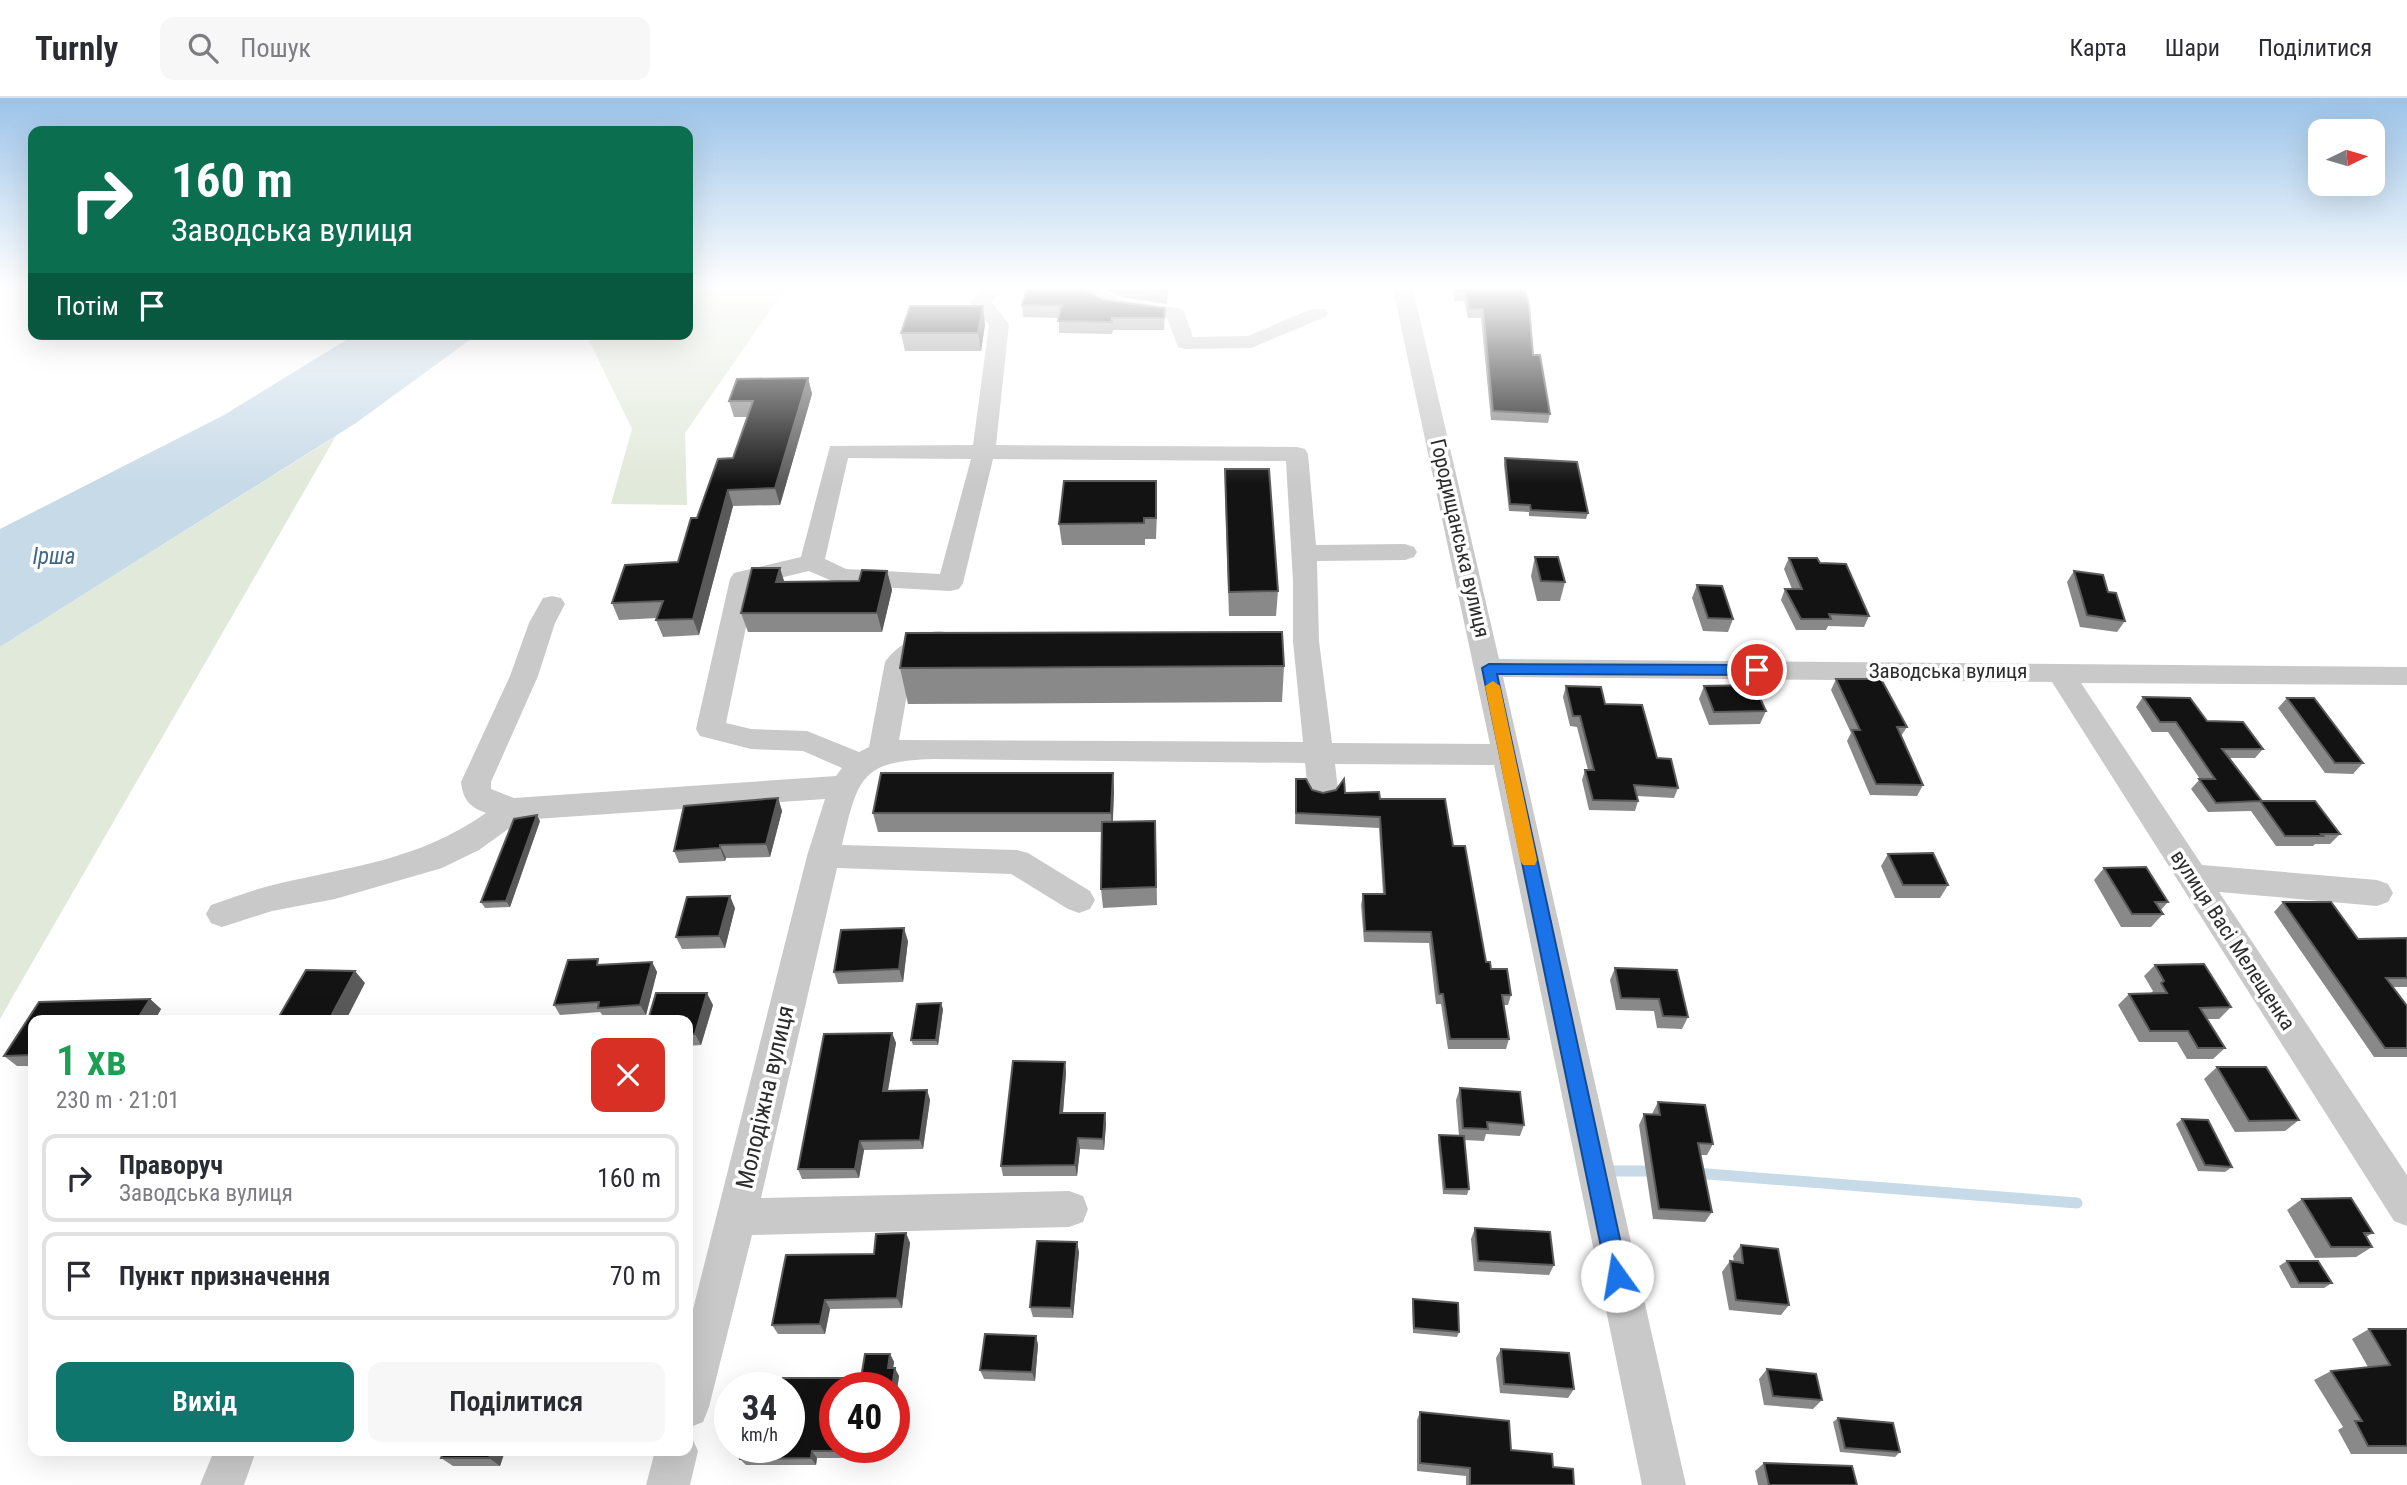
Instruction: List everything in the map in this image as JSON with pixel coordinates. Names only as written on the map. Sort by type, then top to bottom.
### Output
[{"type":"street","points":[[862,768],[807,741],[751,739],[710,729],[743,579],[812,562],[841,577],[950,583],[984,452],[996,354]]},
{"type":"street","name":"Городищанська вулиця","points":[[1418,354],[1489,668],[1602,1210],[1664,1485]]},
{"type":"street","points":[[812,562],[838,451],[1297,454],[1304,553],[1306,641],[1323,790]]},
{"type":"street","points":[[1304,553],[1405,552]]},
{"type":"street","points":[[552,604],[542,623],[524,676],[476,782],[477,794],[499,807],[514,809],[862,768],[934,748],[1507,755]]},
{"type":"street","name":"Молодіжна вулиця","points":[[693,1388],[737,1217],[823,856],[862,768],[899,662],[941,635]]},
{"type":"street","name":"Заводська вулиця","points":[[1489,668],[2407,676]]},
{"type":"street","name":"вулиця Васі Мелещенка","points":[[2059,671],[2407,1208]]},
{"type":"street","points":[[222,914],[272,898],[335,886],[431,859],[468,842],[514,809]]},
{"type":"street","points":[[823,856],[1017,862],[1079,900]]},
{"type":"street","points":[[2192,877],[2377,892]]},
{"type":"street","points":[[737,1217],[1069,1209]]},
{"type":"street","points":[[222,1485],[233,1456]]},
{"type":"street","points":[[668,1485],[675,1456]]},
{"type":"green space","points":[[596,354],[740,354],[685,433],[687,505],[611,504],[632,429]]},
{"type":"green space","points":[[336,436],[13,996],[0,1019],[0,647]]},
{"type":"water","name":"Ірша","points":[[324,354],[451,354],[356,423],[0,647],[0,529],[224,415]]},
{"type":"building","points":[[1487,354],[1540,355],[1550,414],[1493,411]]},
{"type":"building","points":[[808,378],[775,488],[728,490],[693,619],[656,620],[663,601],[612,603],[625,565],[678,562],[691,518],[697,518],[718,459],[733,458],[753,401],[729,401],[737,379]]},
{"type":"building","points":[[1505,458],[1577,462],[1588,513],[1531,510],[1530,505],[1510,504]]},
{"type":"building","points":[[1225,469],[1269,469],[1278,591],[1229,592]]},
{"type":"building","points":[[1064,481],[1156,481],[1156,518],[1144,518],[1144,523],[1059,524]]},
{"type":"building","points":[[1535,557],[1558,557],[1565,582],[1541,581]]},
{"type":"building","points":[[1789,558],[1817,558],[1820,563],[1846,564],[1869,616],[1829,614],[1831,619],[1801,619],[1785,589],[1802,589]]},
{"type":"building","points":[[752,568],[780,568],[776,582],[859,581],[862,570],[887,571],[877,613],[741,613]]},
{"type":"building","points":[[2074,571],[2103,575],[2108,592],[2116,593],[2125,621],[2087,615]]},
{"type":"building","points":[[1697,585],[1722,586],[1733,619],[1708,618]]},
{"type":"building","points":[[1282,632],[1284,666],[900,668],[906,633]]},
{"type":"building","points":[[1836,679],[1881,679],[1907,727],[1897,727],[1923,785],[1876,784],[1852,730],[1860,730]]},
{"type":"building","points":[[1754,685],[1766,711],[1714,712],[1704,686]]},
{"type":"building","points":[[1566,686],[1601,687],[1605,704],[1642,705],[1657,758],[1671,759],[1678,788],[1634,785],[1638,801],[1593,800],[1585,770],[1594,770],[1580,716],[1573,716]]},
{"type":"building","points":[[2143,697],[2190,698],[2207,721],[2243,722],[2263,749],[2222,749],[2262,801],[2315,801],[2340,834],[2285,836],[2260,801],[2216,803],[2199,779],[2215,779],[2176,722],[2160,722]]},
{"type":"building","points":[[2287,698],[2314,698],[2363,763],[2335,763]]},
{"type":"building","points":[[881,773],[1113,773],[1111,813],[873,813]]},
{"type":"building","points":[[1296,779],[1306,779],[1312,790],[1323,793],[1336,790],[1344,779],[1345,793],[1379,792],[1380,799],[1445,799],[1453,846],[1465,846],[1486,962],[1490,962],[1491,969],[1507,969],[1511,995],[1502,995],[1509,1039],[1450,1039],[1443,994],[1439,994],[1431,932],[1365,931],[1363,894],[1385,894],[1380,817],[1296,813]]},
{"type":"building","points":[[778,798],[766,844],[720,845],[720,848],[674,851],[684,806]]},
{"type":"building","points":[[537,815],[506,901],[481,902],[514,819]]},
{"type":"building","points":[[1155,821],[1156,887],[1101,889],[1102,822]]},
{"type":"building","points":[[1933,853],[1948,885],[1903,885],[1888,854]]},
{"type":"building","points":[[2146,867],[2168,902],[2155,902],[2163,914],[2132,914],[2104,868]]},
{"type":"building","points":[[730,896],[719,936],[676,937],[687,897]]},
{"type":"building","points":[[2283,902],[2331,902],[2358,939],[2407,938],[2407,978],[2386,978],[2407,1006],[2407,1048],[2385,1048]]},
{"type":"building","points":[[904,928],[899,969],[834,972],[841,930]]},
{"type":"building","points":[[598,959],[597,965],[652,962],[640,1005],[598,1008],[599,1002],[554,1005],[568,960]]},
{"type":"building","points":[[2204,964],[2231,1007],[2200,1008],[2225,1048],[2198,1048],[2188,1031],[2150,1031],[2129,994],[2167,993],[2155,965]]},
{"type":"building","points":[[1615,968],[1677,970],[1688,1017],[1663,1016],[1659,999],[1621,998]]},
{"type":"building","points":[[306,970],[355,971],[332,1015],[280,1015]]},
{"type":"building","points":[[656,993],[707,993],[695,1034],[693,1015],[649,1015]]},
{"type":"building","points":[[150,999],[140,1015],[31,1015],[39,1002]]},
{"type":"building","points":[[941,1003],[936,1040],[911,1040],[917,1004]]},
{"type":"building","points":[[28,1019],[28,1055],[4,1056]]},
{"type":"building","points":[[892,1033],[883,1091],[927,1090],[920,1140],[860,1141],[855,1169],[798,1169],[824,1034]]},
{"type":"building","points":[[1013,1061],[1065,1062],[1060,1113],[1105,1113],[1103,1139],[1078,1138],[1075,1165],[1001,1166]]},
{"type":"building","points":[[2217,1067],[2266,1067],[2299,1120],[2249,1121]]},
{"type":"building","points":[[1460,1088],[1520,1092],[1524,1125],[1487,1122],[1488,1129],[1463,1128]]},
{"type":"building","points":[[1658,1102],[1705,1105],[1713,1144],[1698,1143],[1712,1212],[1659,1209],[1644,1114],[1660,1115]]},
{"type":"building","points":[[2182,1119],[2208,1120],[2232,1167],[2205,1165]]},
{"type":"building","points":[[1439,1135],[1464,1136],[1469,1189],[1445,1189]]},
{"type":"building","points":[[2351,1198],[2373,1233],[2364,1233],[2372,1247],[2331,1247],[2302,1199]]},
{"type":"building","points":[[1475,1228],[1550,1232],[1554,1265],[1478,1261]]},
{"type":"building","points":[[906,1233],[897,1298],[825,1300],[820,1324],[772,1325],[786,1255],[874,1254],[876,1234]]},
{"type":"building","points":[[1037,1241],[1077,1242],[1071,1308],[1030,1307]]},
{"type":"building","points":[[1741,1245],[1778,1249],[1789,1305],[1736,1300],[1730,1261],[1743,1263]]},
{"type":"building","points":[[2287,1261],[2318,1261],[2332,1283],[2299,1283]]},
{"type":"building","points":[[1413,1299],[1458,1303],[1459,1332],[1414,1328]]},
{"type":"building","points":[[2369,1329],[2407,1329],[2407,1446],[2368,1446],[2355,1421],[2362,1421],[2331,1371],[2390,1365]]},
{"type":"building","points":[[985,1334],[1036,1336],[1032,1372],[980,1370]]},
{"type":"building","points":[[1501,1349],[1569,1353],[1574,1389],[1504,1384]]},
{"type":"building","points":[[865,1354],[890,1354],[888,1368],[895,1368],[894,1372],[862,1372]]},
{"type":"building","points":[[1767,1369],[1816,1374],[1822,1400],[1773,1396]]},
{"type":"building","points":[[805,1378],[819,1378],[819,1451],[812,1451],[811,1458],[805,1458]]},
{"type":"building","points":[[1420,1412],[1509,1421],[1511,1450],[1552,1454],[1553,1467],[1573,1469],[1574,1485],[1470,1485],[1470,1468],[1420,1463]]},
{"type":"building","points":[[1838,1418],[1893,1423],[1900,1452],[1845,1448]]},
{"type":"building","points":[[442,1456],[490,1456],[489,1458],[441,1458]]},
{"type":"building","points":[[1764,1463],[1852,1466],[1857,1485],[1769,1485]]},
{"type":"waterway","points":[[1612,1171],[1657,1171]]},
{"type":"waterway","points":[[1695,1173],[2077,1203]]},
{"type":"slow traffic","points":[[1493,686],[1529,860]]},
{"type":"route","points":[[1617,1276],[1489,668],[1757,670]]}]
